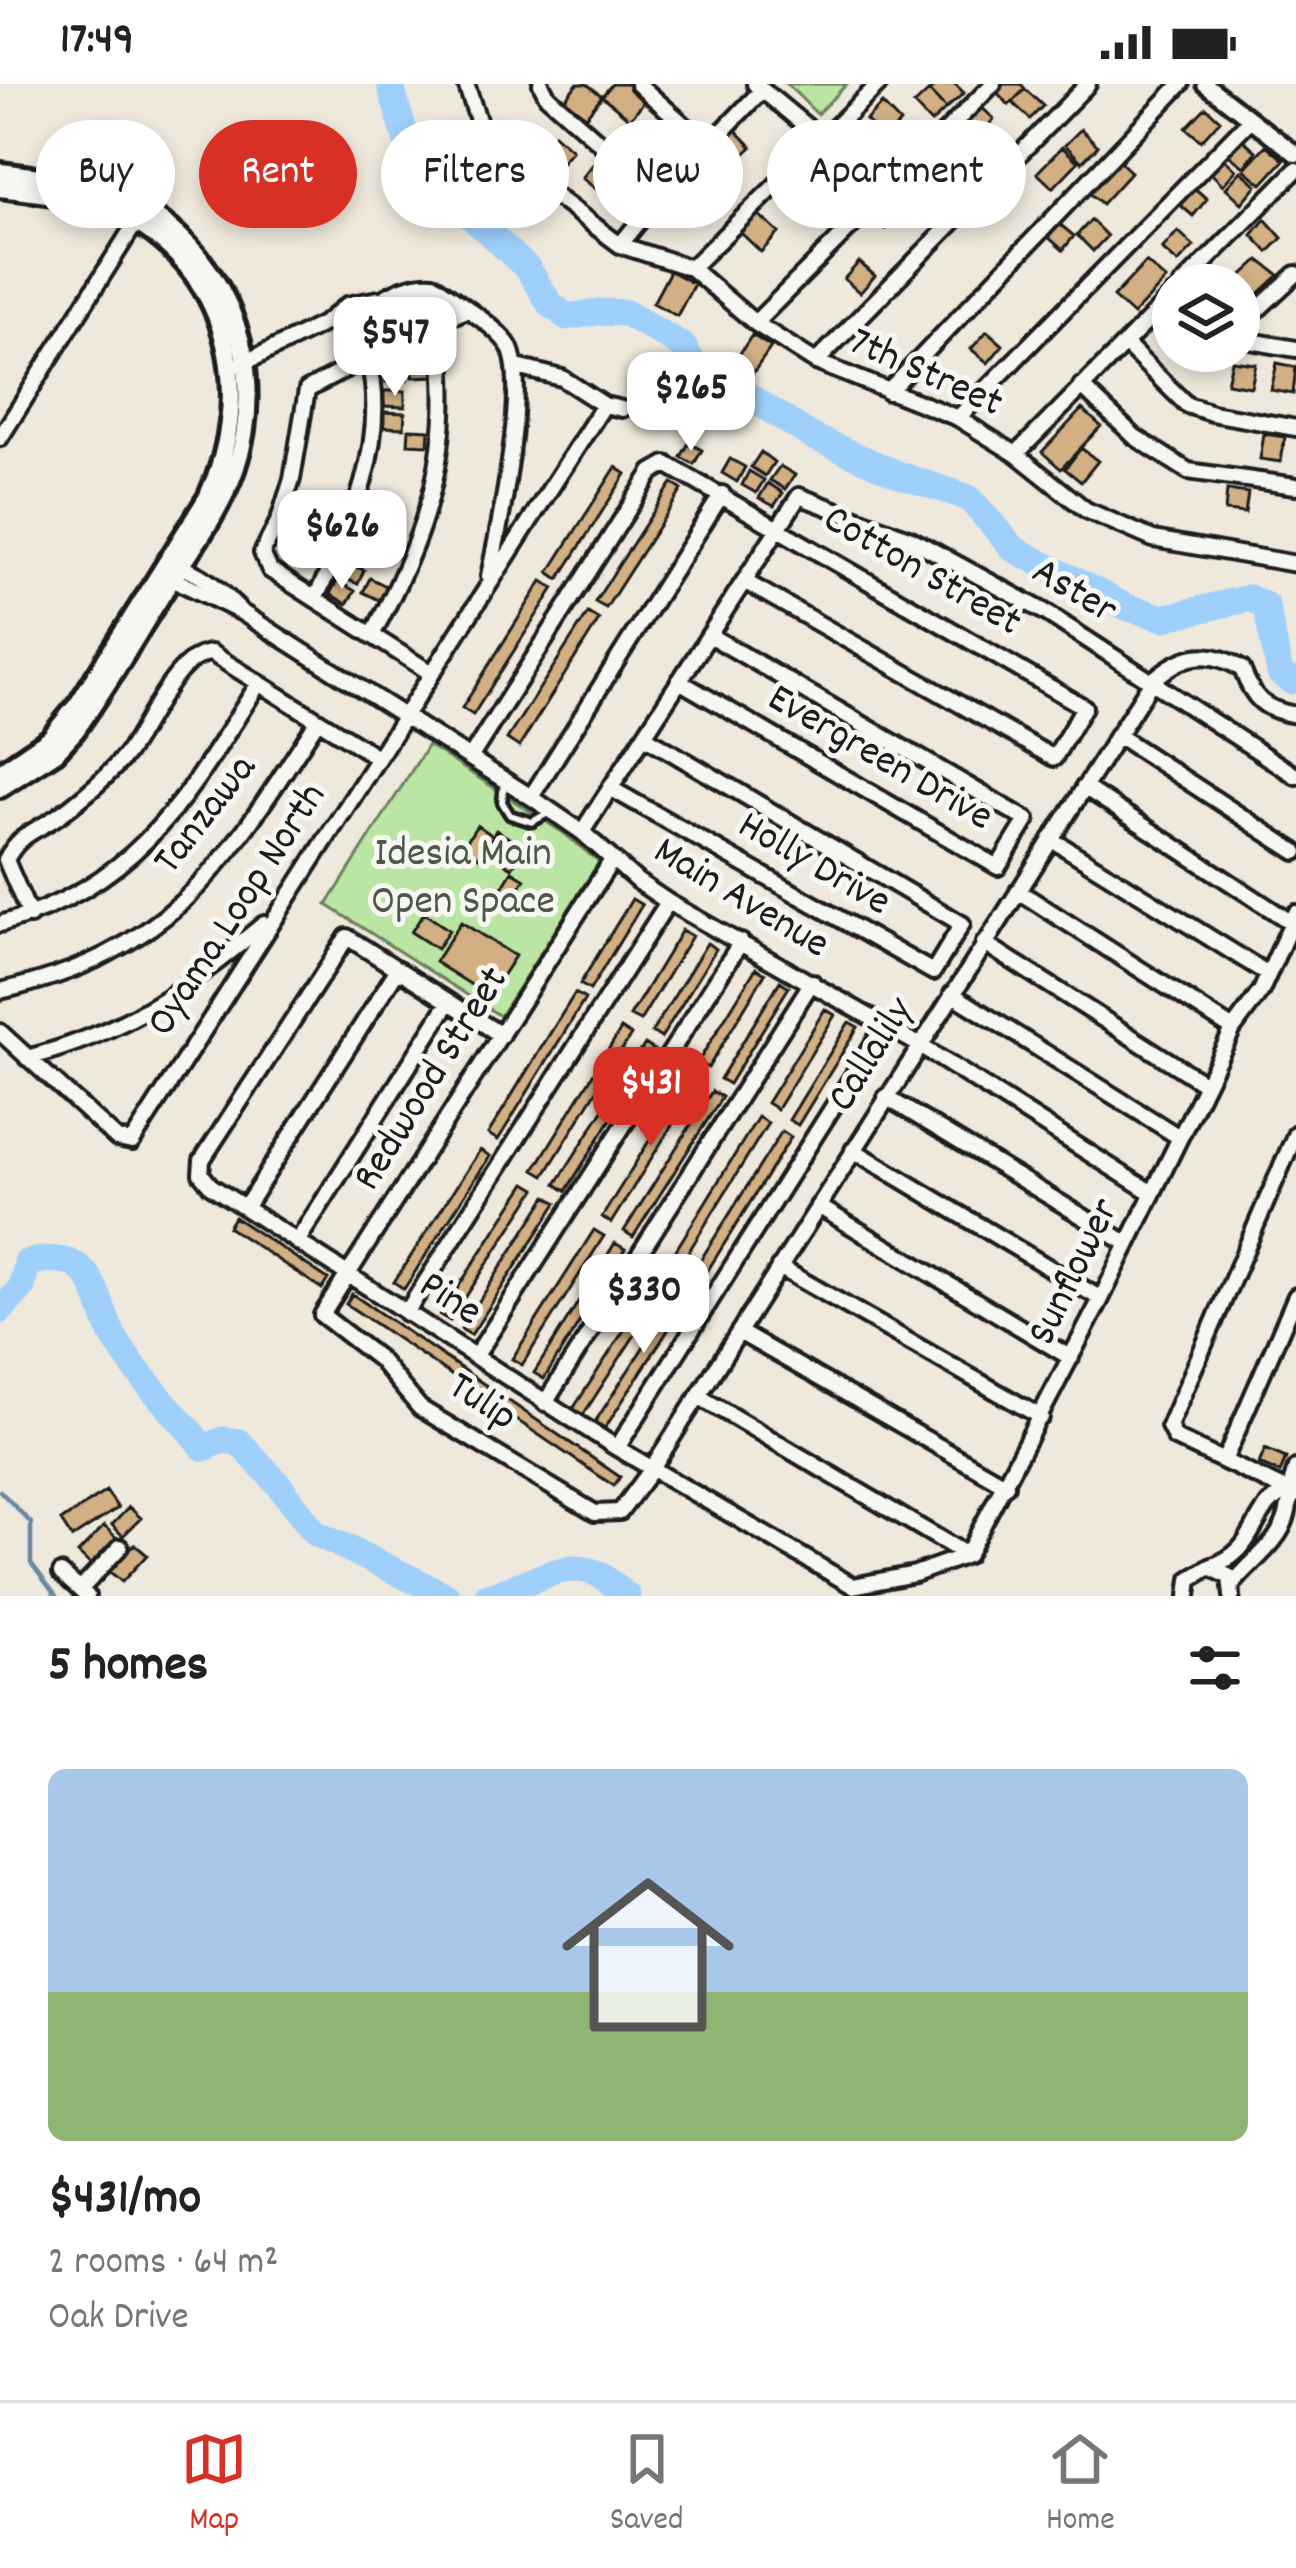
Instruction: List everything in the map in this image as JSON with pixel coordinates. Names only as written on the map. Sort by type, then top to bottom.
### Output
[{"type":"street","name":"7th Street","points":[[466,84],[486,144],[620,244],[691,268],[755,323],[817,362],[958,418],[1016,454],[1086,510],[1153,539],[1296,564]]},
{"type":"street","points":[[541,84],[547,96],[593,137]]},
{"type":"street","points":[[638,84],[679,120]]},
{"type":"street","points":[[844,120],[879,84]]},
{"type":"street","points":[[755,323],[993,84]]},
{"type":"street","points":[[817,362],[1088,84]]},
{"type":"street","points":[[888,392],[1181,84]]},
{"type":"street","points":[[1205,84],[1296,154]]},
{"type":"street","points":[[732,120],[759,87],[799,120]]},
{"type":"street","points":[[958,418],[1250,120]]},
{"type":"street","points":[[1203,264],[1296,170]]},
{"type":"street","points":[[0,172],[36,178]]},
{"type":"street","points":[[0,188],[36,193]]},
{"type":"street","points":[[691,268],[767,195]]},
{"type":"street","points":[[0,439],[132,228]]},
{"type":"street","points":[[0,772],[50,738],[78,704],[219,506],[235,469],[249,402],[239,365],[236,321],[211,272],[182,237],[164,228]]},
{"type":"street","points":[[620,244],[633,228]]},
{"type":"street","points":[[1260,307],[1296,274]]},
{"type":"street","points":[[239,365],[325,323],[344,321],[418,283],[434,284],[508,344],[517,367],[504,503],[487,586]]},
{"type":"street","points":[[431,673],[263,562],[262,553],[292,479],[307,390],[467,310]]},
{"type":"street","points":[[1016,454],[1152,316]]},
{"type":"street","points":[[372,635],[406,572],[434,490],[444,391],[440,335],[431,325]]},
{"type":"street","points":[[1260,343],[1296,349]]},
{"type":"street","points":[[1125,344],[1187,405],[1296,428]]},
{"type":"street","points":[[316,599],[352,518],[368,465],[374,380],[368,357]]},
{"type":"street","points":[[517,367],[562,378],[604,405],[622,409]]},
{"type":"street","points":[[1081,386],[1135,437],[1188,470],[1296,486]]},
{"type":"street","name":"Oyama Loop North","points":[[28,1058],[117,1139],[131,1142],[604,405]]},
{"type":"street","name":"Cotton Street","points":[[470,758],[652,472],[671,465],[1084,707],[1054,758],[744,581]]},
{"type":"street","points":[[532,796],[722,494]]},
{"type":"street","name":"Aster","points":[[779,527],[800,496],[911,539],[1045,613],[1296,776]]},
{"type":"street","points":[[582,832],[779,527]]},
{"type":"street","points":[[0,788],[56,752],[75,731],[173,569]]},
{"type":"street","name":"Main Avenue","points":[[173,569],[532,796],[668,902],[919,1045],[1152,1193]]},
{"type":"street","name":"Evergreen Drive","points":[[680,681],[998,867],[1027,820],[709,635]]},
{"type":"street","points":[[30,916],[6,860],[16,841],[101,783],[134,744],[182,667],[198,654],[212,653],[377,758]]},
{"type":"street","points":[[1152,681],[1180,661],[1209,654],[1242,669],[1256,700],[1274,712],[1296,715]]},
{"type":"street","name":"Callalily","points":[[652,1469],[1152,681]]},
{"type":"street","points":[[0,924],[69,898],[158,832],[184,801],[259,682]]},
{"type":"street","name":"Tanzawa","points":[[0,991],[49,980],[101,960],[186,900],[234,848],[318,720]]},
{"type":"street","points":[[1117,735],[1296,852]]},
{"type":"street","name":"Holly Drive","points":[[610,788],[933,972],[962,923],[644,736]]},
{"type":"street","points":[[1084,787],[1294,918]]},
{"type":"street","points":[[1051,839],[1268,974]]},
{"type":"street","name":"Redwood Street","points":[[348,1275],[612,860]]},
{"type":"street","points":[[1018,891],[1233,1029]]},
{"type":"street","points":[[406,1313],[668,902]]},
{"type":"street","points":[[0,1032],[28,1058],[80,1044],[137,1018],[185,988],[277,913]]},
{"type":"street","name":"Sunflower","points":[[967,1555],[1294,918]]},
{"type":"street","name":"Pine","points":[[398,969],[347,937],[202,1160],[201,1174],[211,1186],[617,1448],[853,1586],[915,1574],[967,1555]]},
{"type":"street","points":[[475,1357],[741,942]]},
{"type":"street","points":[[984,943],[1205,1084]]},
{"type":"street","points":[[245,1208],[398,969],[501,1035]]},
{"type":"street","points":[[545,1402],[812,982]]},
{"type":"street","points":[[952,994],[1179,1137]]},
{"type":"street","points":[[297,1242],[449,1002]]},
{"type":"street","points":[[617,1448],[885,1025]]},
{"type":"street","points":[[886,1097],[1128,1244]]},
{"type":"street","points":[[1291,1493],[1174,1438],[1169,1426],[1296,1133]]},
{"type":"street","points":[[853,1150],[1100,1299]]},
{"type":"street","points":[[818,1206],[1071,1358]]},
{"type":"street","points":[[778,1268],[1041,1417]]},
{"type":"street","name":"Tulip","points":[[348,1275],[322,1315],[379,1359],[420,1408],[459,1433],[596,1513],[620,1512],[652,1469]]},
{"type":"street","points":[[1224,1461],[1296,1296]]},
{"type":"street","points":[[740,1332],[1006,1485]]},
{"type":"street","points":[[698,1396],[967,1555]]},
{"type":"street","points":[[1210,1567],[1224,1571],[1233,1590],[1277,1535],[1289,1510],[1296,1468]]},
{"type":"street","points":[[1185,1593],[1195,1573],[1240,1553],[1270,1499],[1291,1493]]},
{"type":"street","points":[[61,1573],[84,1593],[120,1547]]},
{"type":"lane","points":[[505,780],[502,802],[517,820],[539,820],[551,810]]},
{"type":"green space","points":[[787,84],[847,84],[817,114]]},
{"type":"green space","name":"Idesia Main Open Space","points":[[428,745],[565,834],[599,862],[500,1016],[327,905]]},
{"type":"building","points":[[577,84],[587,84],[602,96],[586,116],[564,100]]},
{"type":"building","points":[[612,84],[627,84],[646,99],[630,119],[602,96]]},
{"type":"building","points":[[937,84],[955,84],[964,93],[946,109],[929,91]]},
{"type":"building","points":[[1021,84],[1025,89],[1009,105],[992,87]]},
{"type":"building","points":[[1025,89],[1043,106],[1030,119],[1012,102]]},
{"type":"building","points":[[929,91],[946,109],[928,120],[914,105]]},
{"type":"building","points":[[976,102],[994,119],[962,120]]},
{"type":"building","points":[[882,104],[897,120],[866,120]]},
{"type":"building","points":[[1206,107],[1220,120],[1201,141],[1186,128]]},
{"type":"building","points":[[1081,129],[1098,146],[1082,162],[1065,145]]},
{"type":"building","points":[[1241,138],[1256,151],[1244,167],[1227,154]]},
{"type":"building","points":[[1266,145],[1284,160],[1262,184],[1244,169]]},
{"type":"building","points":[[1062,147],[1078,162],[1053,188],[1037,173]]},
{"type":"building","points":[[1221,156],[1236,170],[1223,185],[1208,170]]},
{"type":"building","points":[[1117,159],[1131,172],[1102,204],[1087,191]]},
{"type":"building","points":[[593,164],[593,187],[582,178]]},
{"type":"building","points":[[1241,171],[1257,185],[1242,203],[1226,188]]},
{"type":"building","points":[[1191,185],[1207,199],[1193,216],[1177,202]]},
{"type":"building","points":[[758,214],[767,228],[779,233],[761,252],[740,232]]},
{"type":"building","points":[[1265,219],[1282,238],[1268,252],[1252,235]]},
{"type":"building","points":[[1091,220],[1107,236],[1093,251],[1077,235]]},
{"type":"building","points":[[1057,222],[1074,236],[1063,250],[1046,235]]},
{"type":"building","points":[[1178,231],[1194,246],[1178,263],[1162,249]]},
{"type":"building","points":[[1259,260],[1279,275],[1260,293],[1260,264],[1255,264]]},
{"type":"building","points":[[859,262],[875,276],[860,293],[844,279]]},
{"type":"building","points":[[1146,262],[1152,267],[1152,295],[1133,315],[1113,297]]},
{"type":"building","points":[[670,271],[694,284],[677,316],[653,303]]},
{"type":"building","points":[[430,289],[438,306],[426,313],[417,296]]},
{"type":"building","points":[[416,297],[424,314],[411,320],[403,303]]},
{"type":"building","points":[[987,331],[1003,345],[988,363],[971,349]]},
{"type":"building","points":[[752,335],[771,347],[751,376],[733,364]]},
{"type":"building","points":[[433,361],[434,376],[413,377],[413,362]]},
{"type":"building","points":[[1277,363],[1296,367],[1293,394],[1271,390]]},
{"type":"building","points":[[406,365],[407,380],[386,382],[385,367]]},
{"type":"building","points":[[1230,372],[1254,372],[1251,387],[1227,383]]},
{"type":"building","points":[[384,391],[405,391],[405,407],[384,406]]},
{"type":"building","points":[[1082,409],[1101,426],[1061,469],[1042,452]]},
{"type":"building","points":[[384,412],[405,413],[404,428],[384,427]]},
{"type":"building","points":[[409,429],[429,430],[428,445],[408,444]]},
{"type":"building","points":[[1264,434],[1285,437],[1281,462],[1260,459]]},
{"type":"building","points":[[689,443],[702,450],[694,464],[681,457]]},
{"type":"building","points":[[1081,448],[1098,461],[1081,482],[1065,469]]},
{"type":"building","points":[[761,452],[774,462],[765,476],[751,467]]},
{"type":"building","points":[[730,459],[745,467],[737,482],[722,473]]},
{"type":"building","points":[[780,466],[795,475],[785,489],[770,480]]},
{"type":"building","points":[[616,467],[626,474],[559,579],[549,572]]},
{"type":"building","points":[[749,471],[764,480],[756,493],[742,485]]},
{"type":"building","points":[[672,483],[682,490],[606,608],[595,602]]},
{"type":"building","points":[[768,483],[783,493],[774,506],[759,498]]},
{"type":"building","points":[[1227,490],[1248,493],[1245,513],[1225,511]]},
{"type":"building","points":[[345,562],[364,570],[358,584],[339,576]]},
{"type":"building","points":[[370,578],[388,587],[381,601],[363,592]]},
{"type":"building","points":[[337,581],[355,591],[347,604],[330,594]]},
{"type":"building","points":[[542,581],[554,588],[473,715],[462,708]]},
{"type":"building","points":[[588,613],[599,620],[519,747],[507,739]]},
{"type":"building","points":[[477,825],[493,836],[479,857],[463,847]]},
{"type":"building","points":[[496,830],[525,848],[512,868],[484,850]]},
{"type":"building","points":[[512,871],[525,879],[510,902],[498,894]]},
{"type":"building","points":[[632,899],[642,905],[590,990],[580,984]]},
{"type":"building","points":[[424,913],[449,930],[437,949],[411,932]]},
{"type":"building","points":[[461,922],[515,956],[489,996],[435,962]]},
{"type":"building","points":[[682,930],[692,936],[640,1021],[630,1016]]},
{"type":"building","points":[[707,943],[716,949],[661,1038],[652,1032]]},
{"type":"building","points":[[756,968],[765,974],[708,1068],[698,1062]]},
{"type":"building","points":[[780,981],[789,987],[729,1084],[720,1079]]},
{"type":"building","points":[[575,993],[585,999],[498,1140],[488,1134]]},
{"type":"building","points":[[825,1009],[835,1015],[777,1109],[767,1103]]},
{"type":"building","points":[[849,1022],[858,1027],[798,1125],[789,1120]]},
{"type":"building","points":[[621,1029],[631,1035],[544,1176],[534,1170]]},
{"type":"building","points":[[645,1044],[654,1050],[566,1191],[556,1184]]},
{"type":"building","points":[[689,1076],[699,1082],[611,1223],[602,1217]]},
{"type":"building","points":[[712,1091],[722,1097],[633,1237],[624,1231]]},
{"type":"building","points":[[758,1117],[768,1123],[681,1264],[671,1258]]},
{"type":"building","points":[[782,1131],[791,1137],[703,1278],[693,1272]]},
{"type":"building","points":[[480,1150],[490,1156],[404,1289],[394,1282]]},
{"type":"building","points":[[526,1183],[536,1189],[450,1321],[440,1315]]},
{"type":"building","points":[[547,1196],[557,1203],[471,1335],[461,1329]]},
{"type":"building","points":[[234,1217],[328,1279],[322,1289],[228,1227]]},
{"type":"building","points":[[594,1230],[604,1236],[522,1365],[512,1359]]},
{"type":"building","points":[[615,1243],[625,1249],[544,1379],[534,1373]]},
{"type":"building","points":[[663,1270],[673,1276],[583,1415],[573,1409]]},
{"type":"building","points":[[684,1284],[694,1290],[605,1428],[595,1422]]},
{"type":"building","points":[[352,1294],[494,1391],[488,1400],[346,1304]]},
{"type":"building","points":[[506,1399],[620,1477],[614,1486],[499,1408]]},
{"type":"building","points":[[1265,1449],[1286,1458],[1280,1473],[1259,1464]]},
{"type":"building","points":[[106,1491],[118,1508],[72,1538],[61,1521]]},
{"type":"building","points":[[129,1507],[141,1518],[123,1536],[112,1525]]},
{"type":"building","points":[[104,1526],[120,1541],[94,1568],[78,1553]]},
{"type":"building","points":[[134,1544],[147,1555],[122,1582],[109,1571]]},
{"type":"waterway","points":[[390,84],[408,145],[460,206],[528,269],[550,304],[567,317],[626,313],[683,346],[707,388],[723,397],[750,397],[811,436],[900,475],[969,498],[1014,549],[1126,607],[1164,618],[1249,598],[1266,606],[1280,673],[1296,680]]},
{"type":"waterway","points":[[0,1311],[22,1287],[27,1263],[55,1260],[75,1265],[92,1283],[123,1352],[204,1448],[223,1440],[239,1442],[315,1533],[447,1596]]},
{"type":"waterway","points":[[0,1491],[31,1523],[31,1563],[56,1596]]},
{"type":"waterway","points":[[487,1596],[575,1569],[603,1577],[627,1596]]}]
